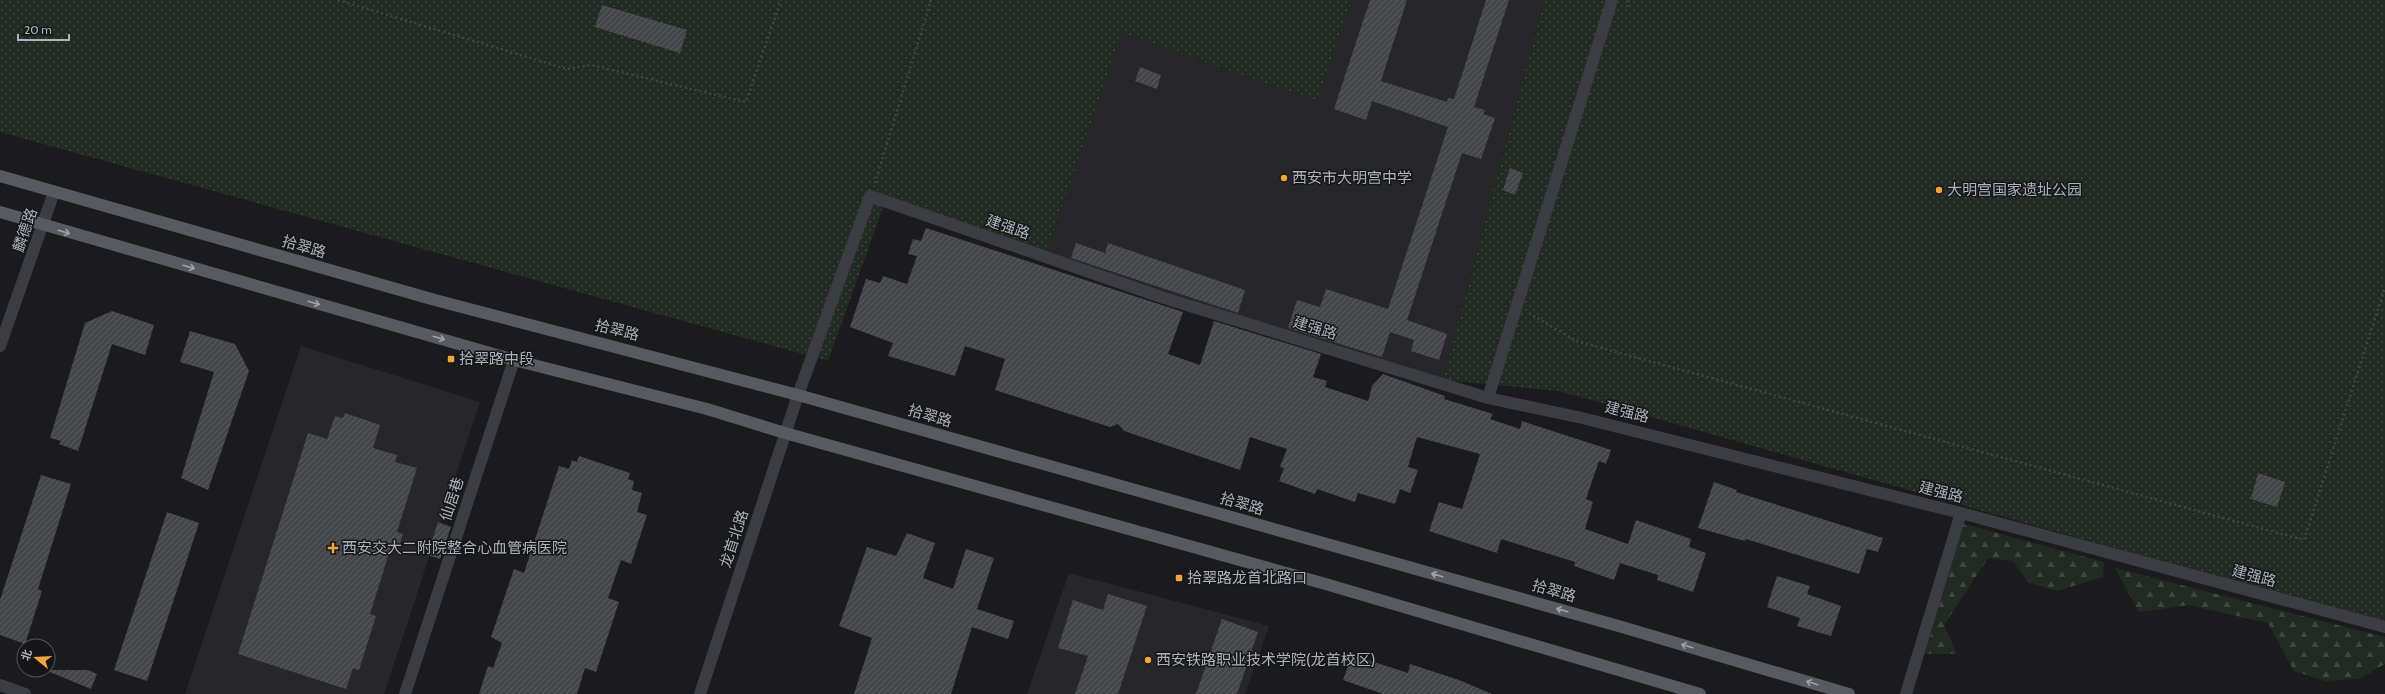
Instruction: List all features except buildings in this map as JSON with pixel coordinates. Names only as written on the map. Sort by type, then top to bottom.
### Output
[{"type":"main road","name":"拾翠路","points":[[0,176],[435,300],[798,395],[1622,627],[1849,694]]},
{"type":"main road","points":[[0,212],[44,226],[514,360],[707,409],[786,433],[1329,586],[1700,694]]},
{"type":"street","points":[[1488,398],[1612,0]]},
{"type":"street","name":"麟德路","points":[[0,346],[44,226],[54,192]]},
{"type":"street","name":"龙首北路","points":[[700,694],[798,395],[870,196]]},
{"type":"street","name":"建强路","points":[[870,196],[1164,298],[1488,398],[1582,418],[1961,513],[2385,627]]},
{"type":"street","name":"仙居巷","points":[[406,694],[514,360]]},
{"type":"street","points":[[1906,694],[1961,513]]},
{"type":"street","points":[[0,684],[25,694]]},
{"type":"path","points":[[338,0],[567,69],[591,65],[746,102],[781,0]]},
{"type":"path","points":[[870,196],[931,0]]},
{"type":"path","points":[[1624,15],[1629,0]]},
{"type":"path","points":[[1531,307],[1529,314],[1576,341],[2304,540],[2385,287]]},
{"type":"shaded area","name":"西安市大明宫中学","points":[[1352,0],[1544,0],[1443,380],[1045,256],[1122,33],[1317,101]]},
{"type":"shaded area","name":"西安交大二附院整合心血管病医院","points":[[301,346],[480,402],[384,694],[185,694]]},
{"type":"shaded area","name":"西安铁路职业技术学院(龙首校区)","points":[[1069,573],[1269,626],[1245,694],[1027,694]]},
{"type":"green space","points":[[0,0],[1352,0],[1317,101],[1122,33],[1045,256],[886,199],[828,361],[0,132]]},
{"type":"green space","name":"大明宫国家遗址公园","points":[[1544,0],[2385,0],[2385,623],[2195,571],[1559,391],[1443,380]]},
{"type":"green space","points":[[1964,524],[2104,562],[2103,577],[2057,591],[2028,582],[2013,561],[1988,558],[1944,625],[1957,654],[1925,654]]},
{"type":"green space","points":[[2115,568],[2385,637],[2385,664],[2358,679],[2326,681],[2294,671],[2268,623],[2189,605],[2139,612]]},
{"type":"place","name":"西安市大明宫中学","points":[[1284,178]]},
{"type":"place","name":"大明宫国家遗址公园","points":[[1939,190]]},
{"type":"place","name":"拾翠路中段","points":[[451,359]]},
{"type":"place","name":"西安交大二附院整合心血管病医院","points":[[333,548]]},
{"type":"place","name":"拾翠路龙首北路口","points":[[1179,578]]},
{"type":"place","name":"西安铁路职业技术学院(龙首校区)","points":[[1148,660]]}]
